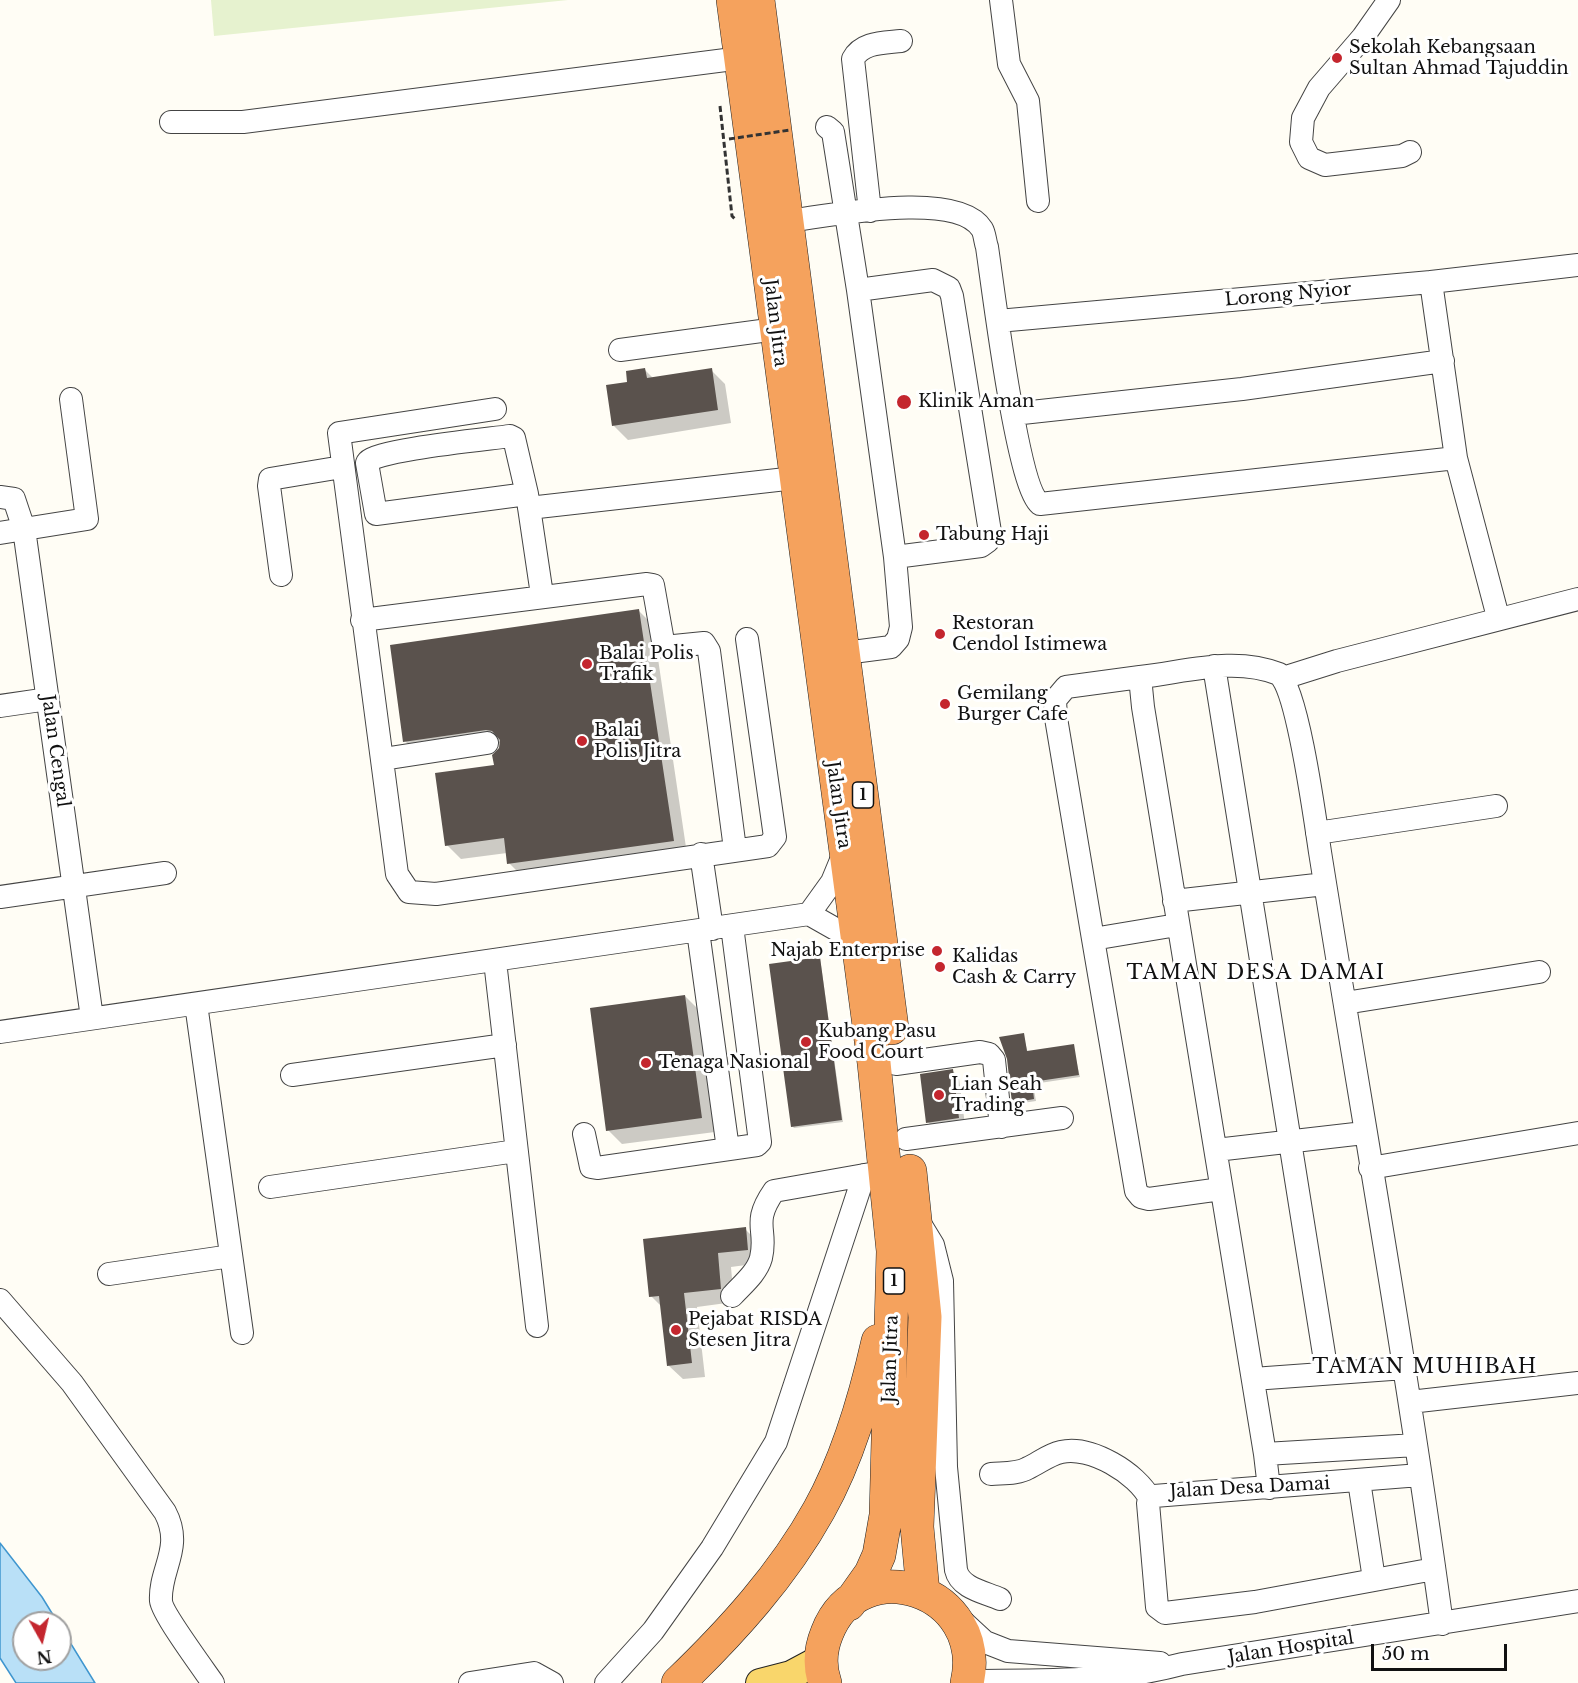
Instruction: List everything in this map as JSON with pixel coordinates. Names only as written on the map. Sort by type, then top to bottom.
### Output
[{"type":"highway","name":"Jalan Jitra","points":[[733,0],[858,950],[875,1173],[893,1225],[894,1278],[886,1515],[879,1555],[871,1573],[849,1604]]},
{"type":"highway","name":"Jalan Jitra","points":[[758,0],[845,653],[915,1216],[925,1317],[917,1527],[935,1600]]},
{"type":"highway","points":[[678,1683],[716,1646],[761,1594],[789,1557],[819,1510],[860,1412],[894,1278]]},
{"type":"highway","name":"1","points":[[823,1671],[829,1628],[849,1604],[862,1595],[892,1587],[935,1600],[959,1623],[967,1641],[970,1661],[967,1682]]},
{"type":"main road","points":[[760,1683],[791,1675],[823,1671]]},
{"type":"street","points":[[1001,0],[1009,64],[1028,101],[1038,201]]},
{"type":"street","points":[[1389,0],[1363,37],[1319,88],[1303,118],[1301,142],[1309,158],[1325,165],[1402,156],[1410,152]]},
{"type":"street","points":[[870,211],[854,58],[857,51],[865,46],[901,41]]},
{"type":"street","points":[[171,122],[243,122],[741,58]]},
{"type":"street","points":[[827,127],[833,132],[858,290],[896,557],[901,627],[898,639],[891,647],[845,653]]},
{"type":"street","points":[[788,221],[870,211],[945,208],[969,218],[982,229],[1013,414],[1030,491],[1040,504],[1456,458]]},
{"type":"street","name":"Lorong Nyior","points":[[998,321],[1431,282],[1578,265]]},
{"type":"street","points":[[858,290],[933,280],[949,288],[990,532],[988,541],[981,546],[896,557]]},
{"type":"street","points":[[1431,282],[1456,458],[1498,617]]},
{"type":"street","points":[[620,350],[776,329]]},
{"type":"street","points":[[1013,414],[1242,389],[1443,361]]},
{"type":"street","points":[[0,533],[87,519],[70,399]]},
{"type":"street","points":[[495,409],[339,433],[397,874],[409,892],[436,894],[768,846],[775,837],[747,639]]},
{"type":"street","points":[[399,423],[404,450]]},
{"type":"street","points":[[542,595],[528,501],[518,443],[510,436],[404,450],[368,459],[376,514],[528,501],[795,478]]},
{"type":"street","points":[[281,575],[270,479],[342,467]]},
{"type":"street","name":"Jalan Cengal","points":[[0,497],[14,499],[24,530],[92,1018]]},
{"type":"street","points":[[362,620],[542,595],[653,585],[664,647],[707,645],[735,849]]},
{"type":"street","points":[[1283,678],[1498,617],[1578,599]]},
{"type":"street","points":[[1214,666],[1327,1373]]},
{"type":"street","points":[[1221,1189],[1149,1199],[1141,1197],[1136,1191],[1056,718],[1055,700],[1066,687],[1214,666],[1254,667],[1270,670],[1283,678],[1291,697],[1317,833],[1364,1133],[1405,1368],[1442,1624]]},
{"type":"street","points":[[1140,677],[1177,925],[1216,1150],[1269,1488]]},
{"type":"street","points":[[0,706],[48,699]]},
{"type":"street","points":[[382,759],[487,743]]},
{"type":"street","points":[[1317,833],[1496,806]]},
{"type":"street","points":[[808,914],[832,882],[844,851]]},
{"type":"street","points":[[584,1134],[588,1162],[591,1167],[597,1168],[757,1145],[760,1142],[748,1049],[714,929],[701,854]]},
{"type":"street","points":[[0,897],[165,873]]},
{"type":"street","points":[[1174,901],[1325,884]]},
{"type":"street","points":[[0,1032],[808,914],[839,931],[858,950]]},
{"type":"street","points":[[1093,939],[1177,925]]},
{"type":"street","points":[[714,929],[716,1053],[728,1149]]},
{"type":"street","points":[[495,961],[537,1326]]},
{"type":"street","points":[[1345,1003],[1539,972]]},
{"type":"street","points":[[196,1004],[242,1333]]},
{"type":"street","points":[[292,1075],[506,1045]]},
{"type":"street","points":[[716,1053],[748,1049]]},
{"type":"street","points":[[896,1064],[980,1052],[989,1054],[994,1060],[1001,1127]]},
{"type":"street","points":[[906,1139],[1062,1118]]},
{"type":"street","points":[[1216,1150],[1364,1133]]},
{"type":"street","points":[[1370,1168],[1578,1133]]},
{"type":"street","points":[[270,1187],[516,1151]]},
{"type":"street","points":[[732,1296],[758,1265],[762,1256],[760,1215],[774,1191],[875,1173]]},
{"type":"street","points":[[606,1683],[652,1631],[712,1548],[776,1442],[875,1173]]},
{"type":"street","points":[[915,1216],[933,1245],[942,1281],[946,1476],[956,1570],[965,1585],[1000,1599]]},
{"type":"street","points":[[109,1274],[231,1256]]},
{"type":"street","points":[[0,1300],[72,1383],[172,1524],[171,1559],[162,1583],[161,1605],[213,1683]]},
{"type":"street","points":[[1252,1378],[1405,1368]]},
{"type":"street","points":[[1410,1402],[1578,1383]]},
{"type":"street","points":[[1265,1454],[1416,1445]]},
{"type":"street","points":[[991,1474],[1022,1471],[1064,1451],[1080,1452],[1116,1466],[1133,1477],[1141,1484],[1149,1501]]},
{"type":"street","name":"Jalan Desa Damai","points":[[1420,1475],[1269,1488],[1162,1494],[1149,1501],[1156,1607],[1160,1611],[1255,1602],[1374,1578],[1434,1569]]},
{"type":"street","points":[[1359,1481],[1374,1578]]},
{"type":"street","name":"Jalan Hospital","points":[[935,1600],[985,1642],[1008,1651],[1182,1664],[1578,1601]]},
{"type":"street","name":"Jalan Hospital","points":[[967,1682],[1149,1678],[1182,1664]]},
{"type":"street","points":[[470,1683],[534,1672],[552,1683]]},
{"type":"path","points":[[729,139],[790,130]]},
{"type":"green space","points":[[211,0],[568,0],[214,36]]},
{"type":"water","points":[[0,1543],[51,1611],[12,1611],[12,1671],[72,1671],[72,1646],[95,1683],[16,1683],[0,1658]]},
{"type":"building","points":[[645,368],[647,378],[712,368],[718,410],[612,426],[606,385],[627,382],[626,371]]},
{"type":"building","points":[[639,609],[674,841],[507,864],[504,838],[445,846],[435,773],[494,765],[492,755],[499,748],[500,740],[492,731],[486,730],[403,742],[390,645]]},
{"type":"building","name":"Kubang Pasu Food Court","points":[[820,957],[842,1120],[791,1127],[769,964]]},
{"type":"building","name":"Tenaga Nasional","points":[[685,995],[702,1118],[606,1131],[590,1008]]},
{"type":"building","points":[[1024,1033],[1027,1051],[1074,1044],[1079,1075],[1032,1082],[1034,1099],[1012,1103],[1007,1059],[999,1037]]},
{"type":"building","name":"Lian Seah Trading","points":[[953,1069],[959,1118],[926,1123],[920,1074]]},
{"type":"building","name":"Pejabat RISDA Stesen Jitra","points":[[746,1227],[748,1250],[718,1253],[721,1289],[684,1293],[692,1363],[667,1366],[659,1296],[649,1297],[643,1239]]},
{"type":"place","name":"Sekolah Kebangsaan Sultan Ahmad Tajuddin","points":[[1337,58]]},
{"type":"place","name":"Klinik Aman","points":[[904,402]]},
{"type":"place","name":"Tabung Haji","points":[[924,535]]},
{"type":"place","name":"Restoran Cendol Istimewa","points":[[940,634]]},
{"type":"place","name":"Balai Polis Trafik","points":[[587,664]]},
{"type":"place","name":"Gemilang Burger Cafe","points":[[945,704]]},
{"type":"place","name":"Balai Polis Jitra","points":[[582,741]]},
{"type":"place","name":"Najab Enterprise","points":[[937,951]]},
{"type":"place","name":"Kalidas Cash & Carry","points":[[940,967]]},
{"type":"place","name":"Kubang Pasu Food Court","points":[[806,1042]]},
{"type":"place","name":"Tenaga Nasional","points":[[646,1063]]},
{"type":"place","name":"Lian Seah Trading","points":[[939,1095]]},
{"type":"place","name":"Pejabat RISDA Stesen Jitra","points":[[676,1330]]},
{"type":"district","name":"TAMAN DESA DAMAI","points":[[1256,973]]},
{"type":"district","name":"TAMAN MUHIBAH","points":[[1425,1367]]}]
